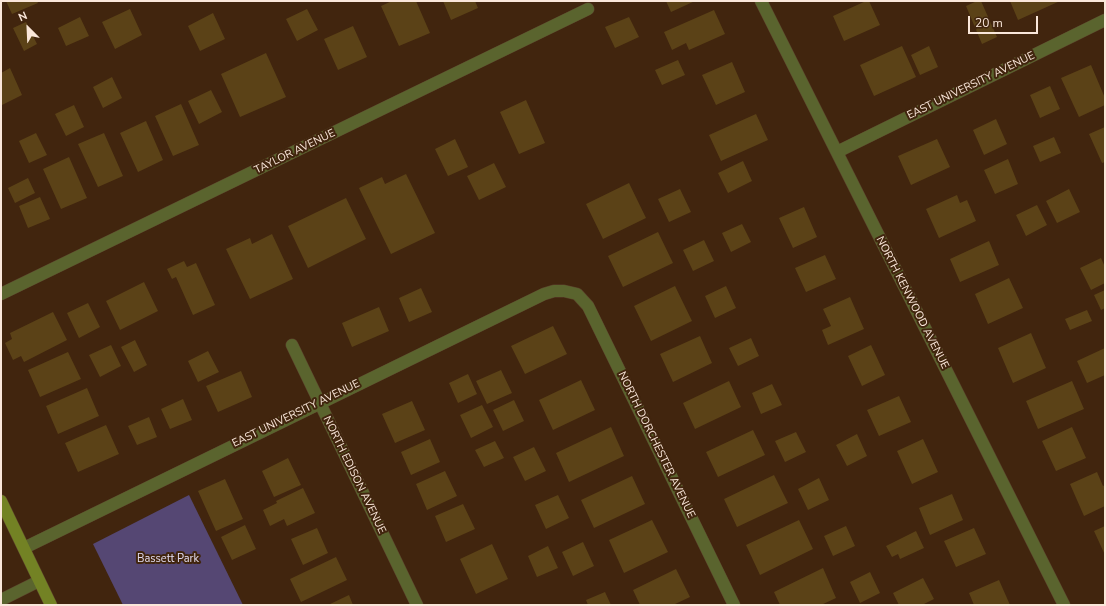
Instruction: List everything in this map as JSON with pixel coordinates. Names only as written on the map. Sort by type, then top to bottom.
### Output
[{"type":"street","name":"NORTH KENWOOD AVENUE","points":[[761,1],[1064,605]]},
{"type":"street","name":"TAYLOR AVENUE","points":[[1,294],[588,9]]},
{"type":"street","name":"EAST UNIVERSITY AVENUE","points":[[836,152],[1105,20]]},
{"type":"street","name":"EAST UNIVERSITY AVENUE","points":[[24,548],[318,403],[544,294],[554,291],[572,292]]},
{"type":"street","name":"NORTH DORCHESTER AVENUE","points":[[572,292],[583,299],[588,306],[734,605]]},
{"type":"street","name":"NORTH EDISON AVENUE","points":[[292,345],[318,403],[417,605]]},
{"type":"street","points":[[1,501],[51,605]]},
{"type":"street","points":[[1,600],[39,581]]},
{"type":"green space","name":"Bassett Park","points":[[189,495],[243,605],[123,605],[93,544]]},
{"type":"building","points":[[6,1],[37,1],[38,3],[12,14]]},
{"type":"building","points":[[392,1],[416,1],[430,33],[399,46],[381,6]]},
{"type":"building","points":[[443,1],[475,1],[478,8],[451,20]]},
{"type":"building","points":[[666,1],[695,1],[671,12]]},
{"type":"building","points":[[869,1],[880,25],[844,41],[833,16]]},
{"type":"building","points":[[977,1],[981,1],[997,37],[982,44],[966,6]]},
{"type":"building","points":[[1010,1],[1060,1],[1018,20]]},
{"type":"building","points":[[130,9],[142,35],[115,49],[102,22]]},
{"type":"building","points":[[307,9],[318,30],[297,41],[286,19]]},
{"type":"building","points":[[714,10],[725,34],[689,50],[686,43],[672,50],[664,32]]},
{"type":"building","points":[[213,13],[225,39],[200,51],[188,26]]},
{"type":"building","points":[[80,17],[89,36],[66,46],[58,28]]},
{"type":"building","points":[[629,17],[639,37],[615,48],[605,27]]},
{"type":"building","points":[[26,22],[37,44],[24,51],[13,28]]},
{"type":"building","points":[[353,26],[367,57],[338,70],[324,39]]},
{"type":"building","points":[[902,46],[916,77],[874,96],[860,65]]},
{"type":"building","points":[[929,46],[938,67],[920,75],[911,55]]},
{"type":"building","points":[[266,53],[286,97],[240,117],[221,74]]},
{"type":"building","points":[[678,60],[685,75],[662,85],[655,70]]},
{"type":"building","points":[[732,62],[745,92],[716,105],[702,75]]},
{"type":"building","points":[[1091,65],[1105,98],[1105,105],[1079,117],[1061,78]]},
{"type":"building","points":[[10,68],[22,95],[2,105],[1,73]]},
{"type":"building","points":[[112,77],[122,98],[103,108],[93,87]]},
{"type":"building","points":[[1050,86],[1060,109],[1040,118],[1030,95]]},
{"type":"building","points":[[211,90],[222,112],[199,124],[188,101]]},
{"type":"building","points":[[526,100],[545,143],[519,154],[500,112]]},
{"type":"building","points":[[181,104],[199,145],[173,156],[155,116]]},
{"type":"building","points":[[74,105],[84,127],[66,136],[55,114]]},
{"type":"building","points":[[756,114],[768,140],[721,161],[709,135]]},
{"type":"building","points":[[996,119],[1007,144],[984,155],[973,130]]},
{"type":"building","points":[[146,121],[163,160],[138,172],[120,133]]},
{"type":"building","points":[[1105,127],[1105,162],[1102,163],[1089,134]]},
{"type":"building","points":[[36,133],[47,155],[29,163],[19,141]]},
{"type":"building","points":[[104,133],[123,176],[98,187],[78,144]]},
{"type":"building","points":[[1054,137],[1061,153],[1040,162],[1033,146]]},
{"type":"building","points":[[455,139],[468,167],[448,176],[435,149]]},
{"type":"building","points":[[937,139],[950,167],[911,185],[898,156]]},
{"type":"building","points":[[69,157],[87,198],[61,209],[43,169]]},
{"type":"building","points":[[1008,159],[1018,184],[995,194],[984,170]]},
{"type":"building","points":[[743,161],[752,181],[728,193],[718,173]]},
{"type":"building","points":[[494,163],[506,187],[479,200],[467,176]]},
{"type":"building","points":[[406,174],[435,233],[391,254],[359,188],[382,177],[385,184]]},
{"type":"building","points":[[28,178],[35,193],[15,203],[8,188]]},
{"type":"building","points":[[629,183],[646,218],[603,239],[586,204]]},
{"type":"building","points":[[680,189],[691,212],[669,222],[658,199]]},
{"type":"building","points":[[1069,189],[1080,212],[1057,223],[1046,201]]},
{"type":"building","points":[[957,195],[960,203],[967,200],[976,221],[939,238],[926,209]]},
{"type":"building","points":[[40,197],[50,219],[28,228],[19,206]]},
{"type":"building","points":[[346,198],[366,239],[308,268],[288,226]]},
{"type":"building","points":[[1037,205],[1047,225],[1026,236],[1016,215]]},
{"type":"building","points":[[804,207],[817,237],[793,248],[779,218]]},
{"type":"building","points":[[742,224],[751,242],[731,252],[722,233]]},
{"type":"building","points":[[658,232],[673,263],[623,287],[608,256]]},
{"type":"building","points":[[272,234],[293,279],[250,299],[226,249],[250,238],[252,244]]},
{"type":"building","points":[[704,240],[714,261],[693,271],[683,250]]},
{"type":"building","points":[[989,241],[999,265],[960,282],[950,259]]},
{"type":"building","points":[[825,255],[836,279],[806,292],[795,268]]},
{"type":"building","points":[[1101,258],[1105,267],[1105,283],[1091,290],[1080,268]]},
{"type":"building","points":[[184,261],[187,267],[196,263],[215,305],[193,315],[176,277],[172,279],[167,269]]},
{"type":"building","points":[[1009,278],[1023,308],[988,324],[975,294]]},
{"type":"building","points":[[144,282],[158,311],[120,330],[106,301]]},
{"type":"building","points":[[675,286],[692,321],[651,341],[634,306]]},
{"type":"building","points":[[726,286],[736,308],[715,318],[705,296]]},
{"type":"building","points":[[421,288],[432,312],[409,322],[399,298]]},
{"type":"building","points":[[1105,290],[1105,308],[1101,310],[1094,295]]},
{"type":"building","points":[[850,297],[864,329],[828,345],[822,330],[831,326],[823,309]]},
{"type":"building","points":[[88,303],[100,327],[79,338],[67,313]]},
{"type":"building","points":[[379,307],[389,331],[352,347],[342,323]]},
{"type":"building","points":[[1087,310],[1092,321],[1070,330],[1065,319]]},
{"type":"building","points":[[53,312],[67,340],[24,362],[21,356],[13,360],[5,343],[12,339],[10,333]]},
{"type":"building","points":[[553,326],[567,354],[525,374],[511,346]]},
{"type":"building","points":[[1031,333],[1046,368],[1013,383],[998,348]]},
{"type":"building","points":[[700,336],[712,363],[673,382],[660,354]]},
{"type":"building","points":[[751,338],[759,356],[738,366],[729,348]]},
{"type":"building","points":[[135,340],[147,365],[134,372],[121,347]]},
{"type":"building","points":[[111,345],[121,366],[100,377],[89,355]]},
{"type":"building","points":[[871,345],[885,375],[862,386],[848,356]]},
{"type":"building","points":[[1105,348],[1105,375],[1087,383],[1077,361]]},
{"type":"building","points":[[208,351],[219,372],[198,382],[188,361]]},
{"type":"building","points":[[68,352],[81,379],[40,397],[28,370]]},
{"type":"building","points":[[501,370],[512,393],[487,404],[476,381]]},
{"type":"building","points":[[241,371],[252,397],[218,412],[206,386]]},
{"type":"building","points":[[468,374],[477,394],[458,403],[449,383]]},
{"type":"building","points":[[581,380],[595,410],[553,430],[539,400]]},
{"type":"building","points":[[729,381],[741,407],[695,429],[683,403]]},
{"type":"building","points":[[1072,381],[1084,409],[1038,429],[1026,401]]},
{"type":"building","points":[[772,384],[782,405],[761,414],[752,393]]},
{"type":"building","points":[[87,388],[99,416],[58,434],[46,406]]},
{"type":"building","points":[[899,396],[911,422],[879,436],[867,410]]},
{"type":"building","points":[[183,399],[192,420],[170,429],[161,409]]},
{"type":"building","points":[[514,400],[524,421],[503,431],[493,410]]},
{"type":"building","points":[[412,401],[425,430],[395,443],[382,414]]},
{"type":"building","points":[[482,405],[493,427],[471,438],[460,415]]},
{"type":"building","points":[[149,417],[157,437],[137,445],[128,426]]},
{"type":"building","points":[[106,425],[119,454],[78,472],[65,443]]},
{"type":"building","points":[[611,427],[624,456],[569,482],[556,453]]},
{"type":"building","points":[[1072,427],[1086,458],[1056,471],[1042,441]]},
{"type":"building","points":[[753,430],[765,455],[718,477],[706,452]]},
{"type":"building","points":[[796,432],[806,452],[785,462],[775,441]]},
{"type":"building","points":[[857,434],[867,456],[847,466],[836,445]]},
{"type":"building","points":[[430,439],[440,462],[411,475],[401,452]]},
{"type":"building","points":[[923,439],[938,472],[912,484],[897,451]]},
{"type":"building","points":[[495,441],[504,458],[484,467],[475,450]]},
{"type":"building","points":[[534,447],[546,471],[525,481],[513,457]]},
{"type":"building","points":[[288,458],[301,485],[274,497],[262,471]]},
{"type":"building","points":[[445,471],[457,496],[427,510],[416,484]]},
{"type":"building","points":[[1097,472],[1103,486],[1105,485],[1105,506],[1084,516],[1070,484]]},
{"type":"building","points":[[774,475],[788,503],[737,527],[724,499]]},
{"type":"building","points":[[632,476],[645,504],[594,528],[581,500]]},
{"type":"building","points":[[819,478],[829,500],[808,510],[798,489]]},
{"type":"building","points":[[225,479],[243,519],[216,531],[198,491]]},
{"type":"building","points":[[303,488],[315,513],[287,526],[284,519],[270,526],[263,510],[277,503],[276,501]]},
{"type":"building","points":[[952,494],[963,520],[930,535],[919,508]]},
{"type":"building","points":[[558,495],[569,518],[546,529],[535,505]]},
{"type":"building","points":[[463,504],[475,529],[446,542],[435,516]]},
{"type":"building","points":[[652,520],[668,552],[624,573],[609,540]]},
{"type":"building","points":[[799,520],[813,549],[760,575],[746,545]]},
{"type":"building","points":[[245,525],[256,549],[232,560],[221,537]]},
{"type":"building","points":[[846,526],[855,546],[833,556],[824,536]]},
{"type":"building","points":[[1105,526],[1105,555],[1094,531]]},
{"type":"building","points":[[317,528],[328,553],[303,565],[291,539]]},
{"type":"building","points":[[974,528],[986,554],[956,567],[944,541]]},
{"type":"building","points":[[916,531],[924,548],[900,559],[898,554],[892,557],[886,546]]},
{"type":"building","points":[[583,542],[594,566],[573,576],[562,552]]},
{"type":"building","points":[[492,544],[508,579],[476,594],[460,559]]},
{"type":"building","points":[[548,546],[558,568],[537,577],[528,556]]},
{"type":"building","points":[[336,557],[347,580],[301,602],[290,579]]},
{"type":"building","points":[[823,568],[836,598],[821,605],[780,605],[774,592]]},
{"type":"building","points":[[676,569],[690,597],[673,605],[640,605],[633,590]]},
{"type":"building","points":[[870,572],[880,593],[860,603],[850,582]]},
{"type":"building","points":[[923,578],[934,599],[922,605],[899,605],[893,593]]},
{"type":"building","points":[[999,580],[1010,605],[974,605],[969,593]]},
{"type":"building","points":[[605,592],[611,605],[588,605],[586,600]]},
{"type":"building","points":[[349,595],[353,605],[328,605]]}]
